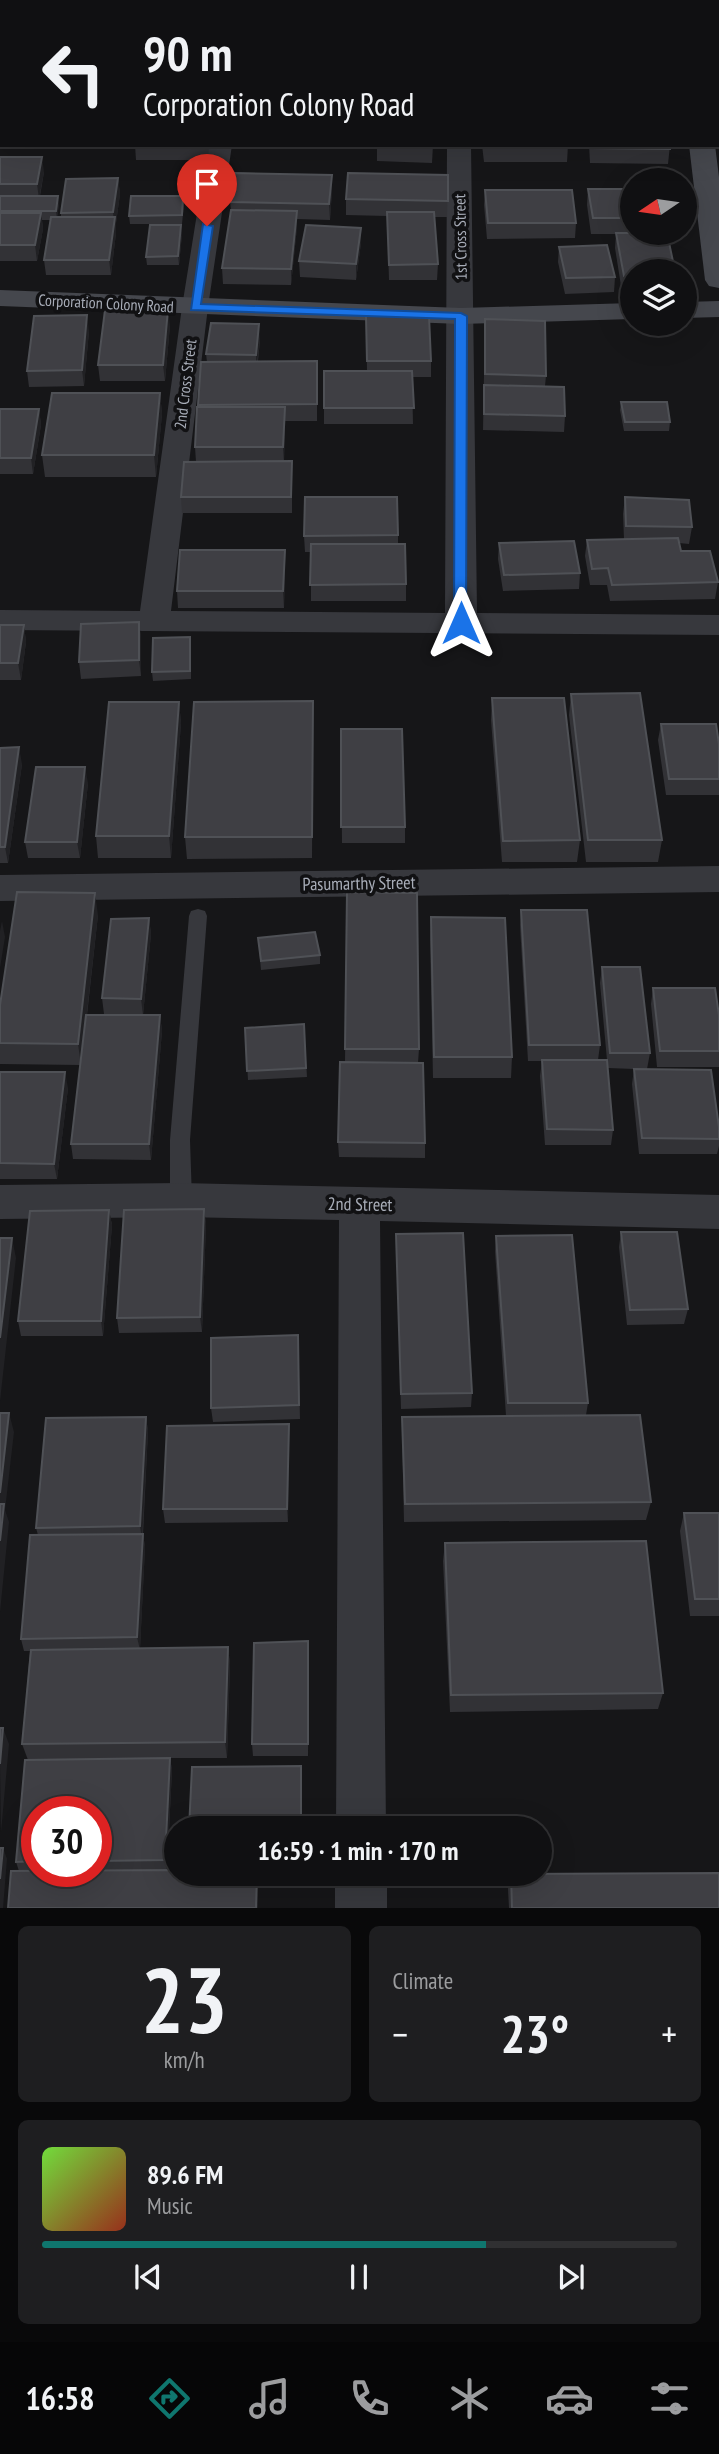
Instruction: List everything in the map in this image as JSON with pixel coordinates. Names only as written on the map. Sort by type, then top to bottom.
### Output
[{"type":"street","name":"2nd Cross Street","points":[[154,623],[195,307],[220,147]]},
{"type":"street","name":"1st Cross Street","points":[[459,147],[461,623]]},
{"type":"street","points":[[702,147],[719,280]]},
{"type":"street","name":"Corporation Colony Road","points":[[0,298],[461,316],[620,311]]},
{"type":"street","points":[[697,310],[719,309]]},
{"type":"street","points":[[0,620],[719,625]]},
{"type":"street","name":"Pasumarthy Street","points":[[0,888],[719,879]]},
{"type":"street","name":"2nd Street","points":[[0,1202],[181,1200],[719,1212]]},
{"type":"street","points":[[359,1204],[361,1816]]},
{"type":"street","points":[[361,1886],[361,1908]]},
{"type":"lane","points":[[181,1200],[180,1140],[198,916]]},
{"type":"building","points":[[670,147],[670,149],[591,148]]},
{"type":"building","points":[[0,157],[42,157],[37,184],[0,184]]},
{"type":"building","points":[[235,173],[332,175],[329,204],[230,202]]},
{"type":"building","points":[[348,173],[448,175],[448,201],[346,199]]},
{"type":"building","points":[[118,178],[113,212],[61,213],[66,179]]},
{"type":"building","points":[[588,189],[620,189],[620,218],[593,218]]},
{"type":"building","points":[[485,190],[572,190],[576,223],[488,223]]},
{"type":"building","points":[[0,196],[58,196],[56,211],[0,211]]},
{"type":"building","points":[[131,196],[183,196],[182,215],[129,216]]},
{"type":"building","points":[[231,210],[297,211],[291,269],[222,268]]},
{"type":"building","points":[[387,212],[434,212],[438,264],[389,265]]},
{"type":"building","points":[[0,213],[41,213],[35,245],[0,245]]},
{"type":"building","points":[[51,217],[115,217],[109,260],[44,260]]},
{"type":"building","points":[[150,225],[181,225],[178,256],[146,257]]},
{"type":"building","points":[[306,225],[361,228],[356,264],[299,261]]},
{"type":"building","points":[[616,233],[620,233],[620,245],[670,245],[672,259],[621,259]]},
{"type":"building","points":[[607,245],[615,277],[566,278],[559,247]]},
{"type":"building","points":[[168,309],[163,365],[98,365],[105,310]]},
{"type":"building","points":[[87,315],[82,370],[27,371],[34,316]]},
{"type":"building","points":[[366,316],[429,316],[431,361],[367,361]]},
{"type":"building","points":[[485,319],[545,321],[546,376],[485,374]]},
{"type":"building","points":[[211,323],[259,324],[256,355],[206,354]]},
{"type":"building","points":[[317,361],[317,404],[198,405],[201,362]]},
{"type":"building","points":[[324,371],[412,371],[414,408],[324,408]]},
{"type":"building","points":[[484,385],[564,387],[565,416],[484,414]]},
{"type":"building","points":[[52,393],[160,393],[154,455],[42,455]]},
{"type":"building","points":[[621,402],[667,402],[670,422],[625,422]]},
{"type":"building","points":[[197,407],[285,407],[283,447],[195,447]]},
{"type":"building","points":[[0,409],[39,409],[31,458],[0,458]]},
{"type":"building","points":[[292,461],[291,497],[181,497],[184,462]]},
{"type":"building","points":[[305,497],[397,497],[398,535],[304,536]]},
{"type":"building","points":[[625,497],[689,500],[692,527],[626,526]]},
{"type":"building","points":[[678,538],[681,551],[710,551],[718,582],[612,585],[608,568],[592,569],[587,540]]},
{"type":"building","points":[[574,541],[580,573],[504,575],[499,543]]},
{"type":"building","points":[[311,544],[405,544],[406,584],[310,585]]},
{"type":"building","points":[[180,550],[285,550],[283,591],[177,591]]},
{"type":"building","points":[[139,622],[139,660],[79,662],[81,624]]},
{"type":"building","points":[[0,625],[24,625],[18,663],[0,663]]},
{"type":"building","points":[[190,637],[190,671],[152,672],[153,638]]},
{"type":"building","points":[[640,693],[662,840],[588,840],[571,694]]},
{"type":"building","points":[[492,698],[564,698],[580,840],[503,841]]},
{"type":"building","points":[[313,701],[312,837],[185,837],[194,702]]},
{"type":"building","points":[[109,702],[179,702],[169,836],[96,836]]},
{"type":"building","points":[[661,724],[716,724],[719,779],[669,779]]},
{"type":"building","points":[[341,729],[402,729],[405,827],[341,827]]},
{"type":"building","points":[[19,747],[5,847],[0,847],[0,748]]},
{"type":"building","points":[[36,767],[85,767],[77,842],[25,842]]},
{"type":"building","points":[[17,892],[95,893],[78,1044],[0,1043],[0,1005]]},
{"type":"building","points":[[347,892],[417,893],[419,1049],[345,1049]]},
{"type":"building","points":[[521,910],[587,910],[600,1045],[529,1045]]},
{"type":"building","points":[[431,917],[505,918],[512,1057],[434,1057]]},
{"type":"building","points":[[149,918],[141,999],[102,998],[111,919]]},
{"type":"building","points":[[315,932],[320,955],[261,961],[258,938]]},
{"type":"building","points":[[602,967],[640,967],[650,1053],[610,1053]]},
{"type":"building","points":[[653,988],[715,988],[719,1015],[719,1051],[660,1051]]},
{"type":"building","points":[[86,1015],[160,1015],[149,1144],[71,1144]]},
{"type":"building","points":[[304,1024],[306,1068],[247,1071],[245,1028]]},
{"type":"building","points":[[542,1060],[607,1060],[613,1130],[547,1129]]},
{"type":"building","points":[[340,1062],[423,1063],[425,1143],[338,1142]]},
{"type":"building","points":[[634,1069],[711,1070],[719,1139],[642,1138]]},
{"type":"building","points":[[0,1072],[65,1072],[54,1164],[0,1163]]},
{"type":"building","points":[[204,1209],[200,1317],[117,1318],[124,1210]]},
{"type":"building","points":[[109,1210],[101,1321],[18,1321],[30,1211]]},
{"type":"building","points":[[621,1232],[677,1232],[688,1309],[630,1310]]},
{"type":"building","points":[[463,1233],[472,1393],[401,1394],[396,1234]]},
{"type":"building","points":[[572,1235],[588,1403],[508,1403],[496,1236]]},
{"type":"building","points":[[0,1238],[12,1238],[0,1338]]},
{"type":"building","points":[[298,1335],[299,1405],[211,1408],[211,1338]]},
{"type":"building","points":[[0,1413],[9,1413],[0,1493]]},
{"type":"building","points":[[640,1415],[651,1502],[405,1504],[402,1417]]},
{"type":"building","points":[[146,1417],[140,1526],[36,1528],[46,1418]]},
{"type":"building","points":[[289,1424],[287,1509],[163,1509],[167,1426]]},
{"type":"building","points":[[0,1504],[4,1504],[0,1541]]},
{"type":"building","points":[[684,1513],[719,1513],[719,1599],[695,1599]]},
{"type":"building","points":[[143,1534],[137,1637],[21,1639],[30,1535]]},
{"type":"building","points":[[646,1541],[663,1693],[451,1695],[445,1543]]},
{"type":"building","points":[[308,1641],[308,1744],[252,1744],[254,1643]]},
{"type":"building","points":[[228,1647],[225,1742],[22,1744],[31,1650]]},
{"type":"building","points":[[0,1728],[3,1728],[0,1764]]},
{"type":"building","points":[[170,1758],[167,1816],[164,1816],[164,1860],[112,1861],[112,1796],[22,1796],[25,1760]]},
{"type":"building","points":[[301,1766],[301,1816],[190,1816],[192,1767]]},
{"type":"building","points":[[21,1805],[21,1862],[16,1862]]},
{"type":"building","points":[[0,1848],[3,1848],[0,1879]]},
{"type":"building","points":[[112,1870],[164,1870],[164,1886],[257,1886],[256,1908],[8,1908],[11,1871],[21,1871],[21,1887],[112,1887]]},
{"type":"building","points":[[719,1873],[719,1908],[512,1908],[511,1886],[552,1886],[552,1874]]},
{"type":"route","points":[[207,226],[195,307],[461,316],[461,623]]}]
